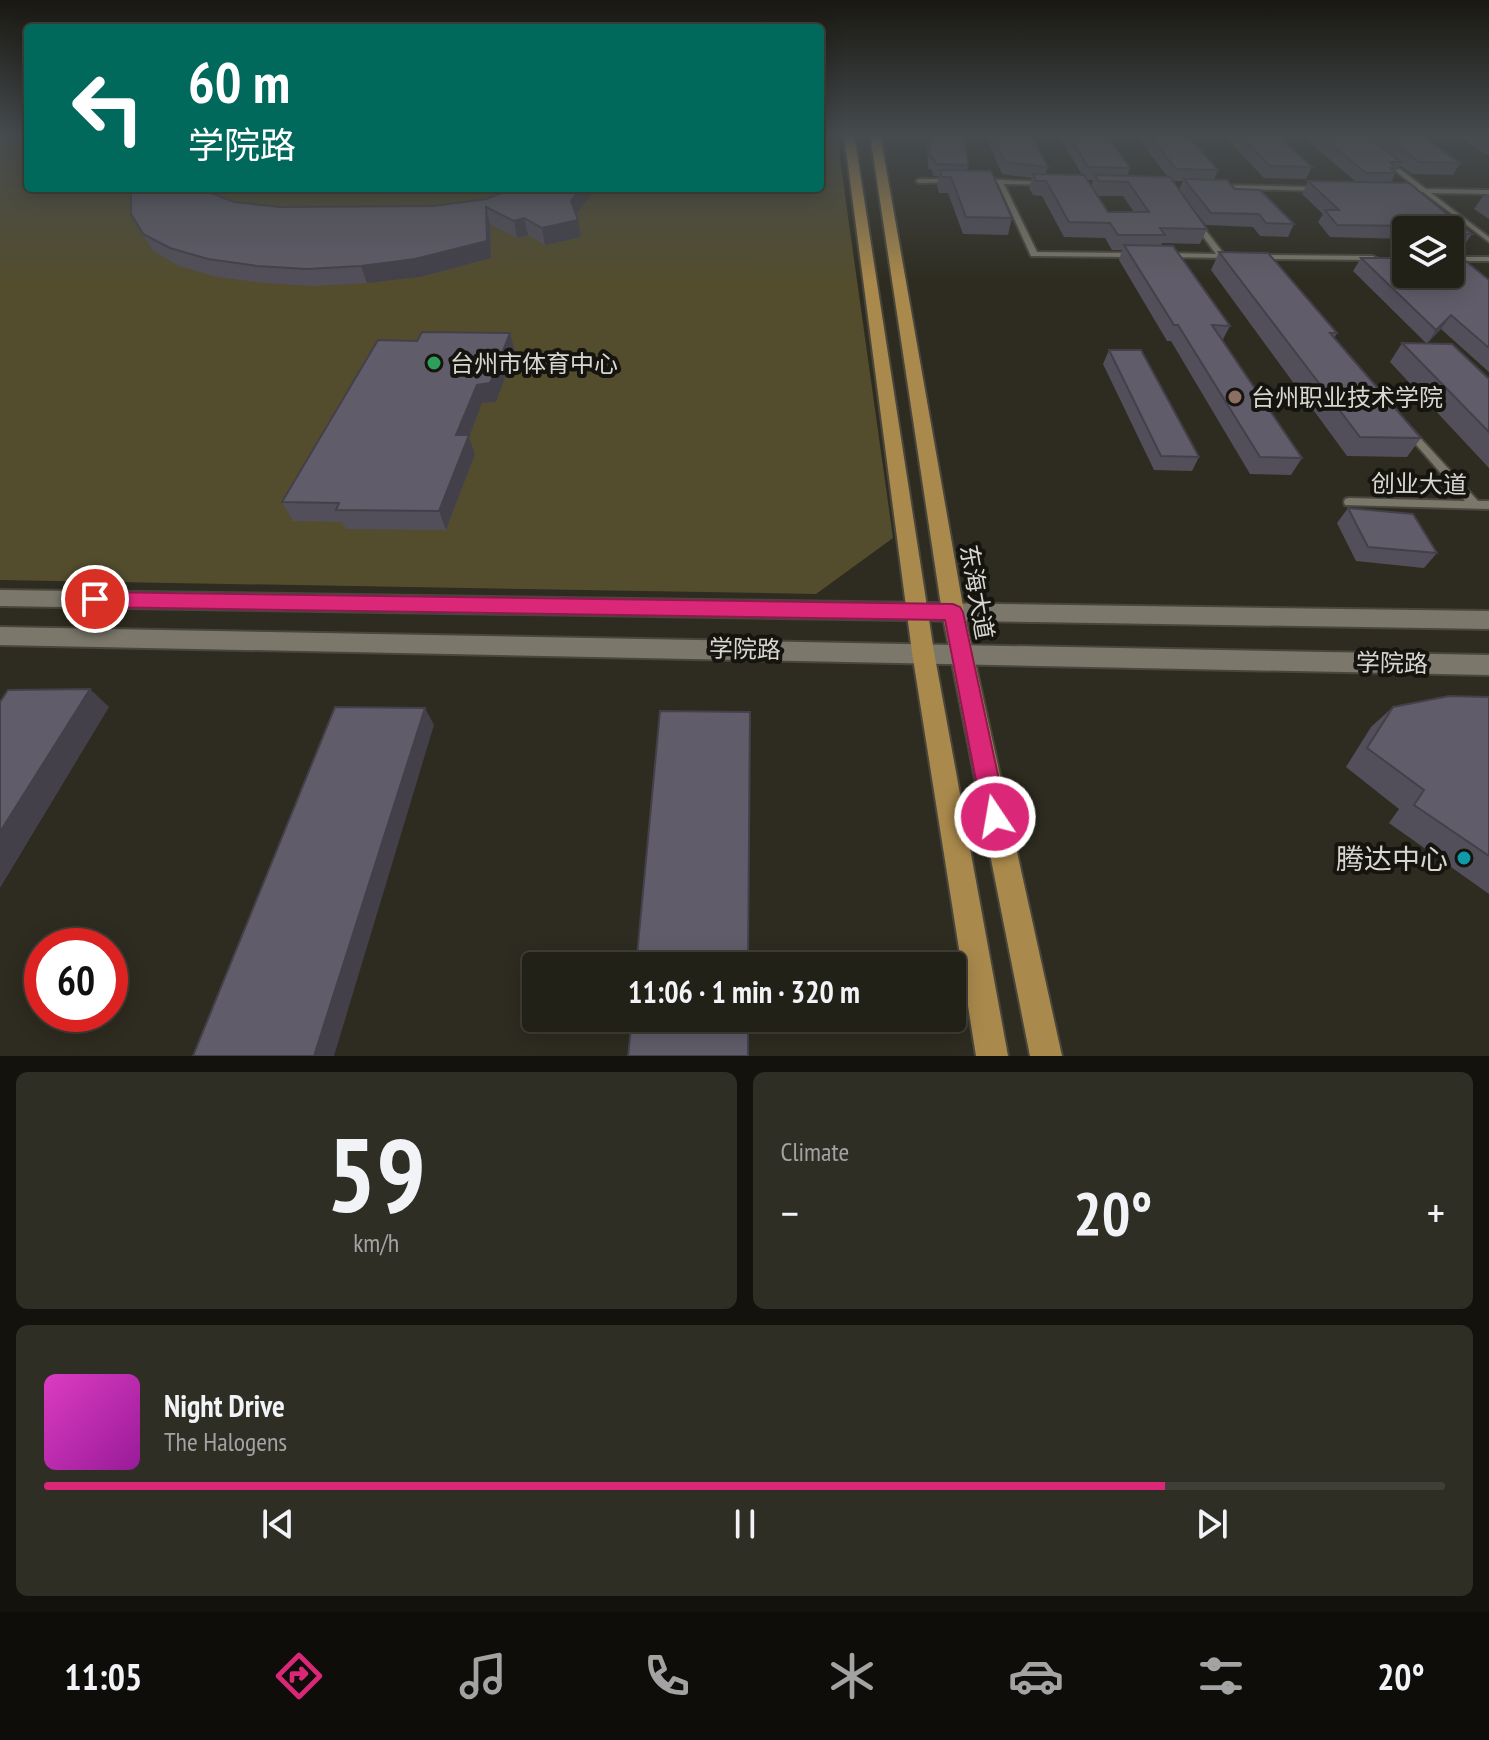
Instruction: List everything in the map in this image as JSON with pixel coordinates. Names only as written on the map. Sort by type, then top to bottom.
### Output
[{"type":"main road","points":[[856,183],[923,652],[992,1056]]},
{"type":"main road","name":"东海大道","points":[[883,183],[953,612],[1046,1056]]},
{"type":"main road","name":"学院路","points":[[0,598],[1489,620]]},
{"type":"main road","name":"学院路","points":[[0,636],[1489,665]]},
{"type":"lane","points":[[1001,183],[1034,254],[1144,255]]},
{"type":"lane","points":[[1414,183],[1489,240]]},
{"type":"lane","points":[[1216,187],[1328,189]]},
{"type":"lane","points":[[1392,190],[1489,192]]},
{"type":"lane","points":[[1195,221],[1222,256]]},
{"type":"lane","points":[[1160,255],[1376,258]]},
{"type":"lane","points":[[1255,256],[1265,268]]},
{"type":"lane","points":[[1464,259],[1489,259]]},
{"type":"lane","points":[[1401,422],[1475,505]]},
{"type":"lane","name":"创业大道","points":[[1349,502],[1489,505]]},
{"type":"shaded area","name":"台州市体育中心","points":[[0,183],[24,183],[24,192],[824,192],[824,183],[843,183],[893,538],[816,594],[0,580]]},
{"type":"building","points":[[953,183],[996,183],[1012,218],[966,217]]},
{"type":"building","points":[[1047,183],[1089,183],[1108,212],[1149,212],[1129,183],[1174,183],[1207,229],[1160,228],[1165,235],[1118,235],[1110,223],[1069,222]]},
{"type":"building","points":[[1187,183],[1230,183],[1235,189],[1260,190],[1294,224],[1266,223],[1259,214],[1211,213]]},
{"type":"building","points":[[1310,183],[1409,183],[1450,216],[1392,216],[1392,226],[1337,225],[1325,210],[1339,210]]},
{"type":"building","points":[[208,192],[234,202],[281,207],[433,206],[486,199],[504,192],[578,192],[571,201],[578,220],[542,228],[524,218],[514,221],[486,207],[487,241],[415,259],[361,266],[307,269],[257,266],[208,259],[170,248],[143,234],[131,214],[131,193]]},
{"type":"building","points":[[1124,245],[1173,246],[1230,326],[1212,325],[1302,458],[1260,457]]},
{"type":"building","points":[[1219,252],[1268,253],[1337,333],[1330,333],[1421,438],[1360,437]]},
{"type":"building","points":[[1361,258],[1392,258],[1392,288]]},
{"type":"building","points":[[1464,260],[1489,280],[1489,348],[1451,315],[1436,330],[1392,288],[1464,288]]},
{"type":"building","points":[[422,332],[510,333],[490,383],[477,385],[456,435],[469,435],[439,511],[336,510],[339,503],[282,502],[378,340],[417,341]]},
{"type":"building","points":[[1402,343],[1452,344],[1489,379],[1489,432]]},
{"type":"building","points":[[1109,350],[1141,350],[1199,457],[1161,456]]},
{"type":"building","points":[[1348,508],[1413,514],[1437,553],[1368,547]]},
{"type":"building","points":[[90,689],[0,832],[0,702],[8,690]]},
{"type":"building","points":[[1449,696],[1489,697],[1489,856],[1414,805],[1424,790],[1367,748],[1393,707]]},
{"type":"building","points":[[335,707],[425,708],[314,1056],[193,1056]]},
{"type":"building","points":[[660,711],[750,712],[748,952],[637,952]]},
{"type":"building","points":[[631,1032],[748,1032],[748,1056],[628,1056]]},
{"type":"place","name":"台州市体育中心","points":[[434,363]]},
{"type":"place","name":"台州职业技术学院","points":[[1235,397]]},
{"type":"place","name":"腾达中心","points":[[1464,858]]},
{"type":"route","points":[[95,599],[953,612],[995,817]]}]
